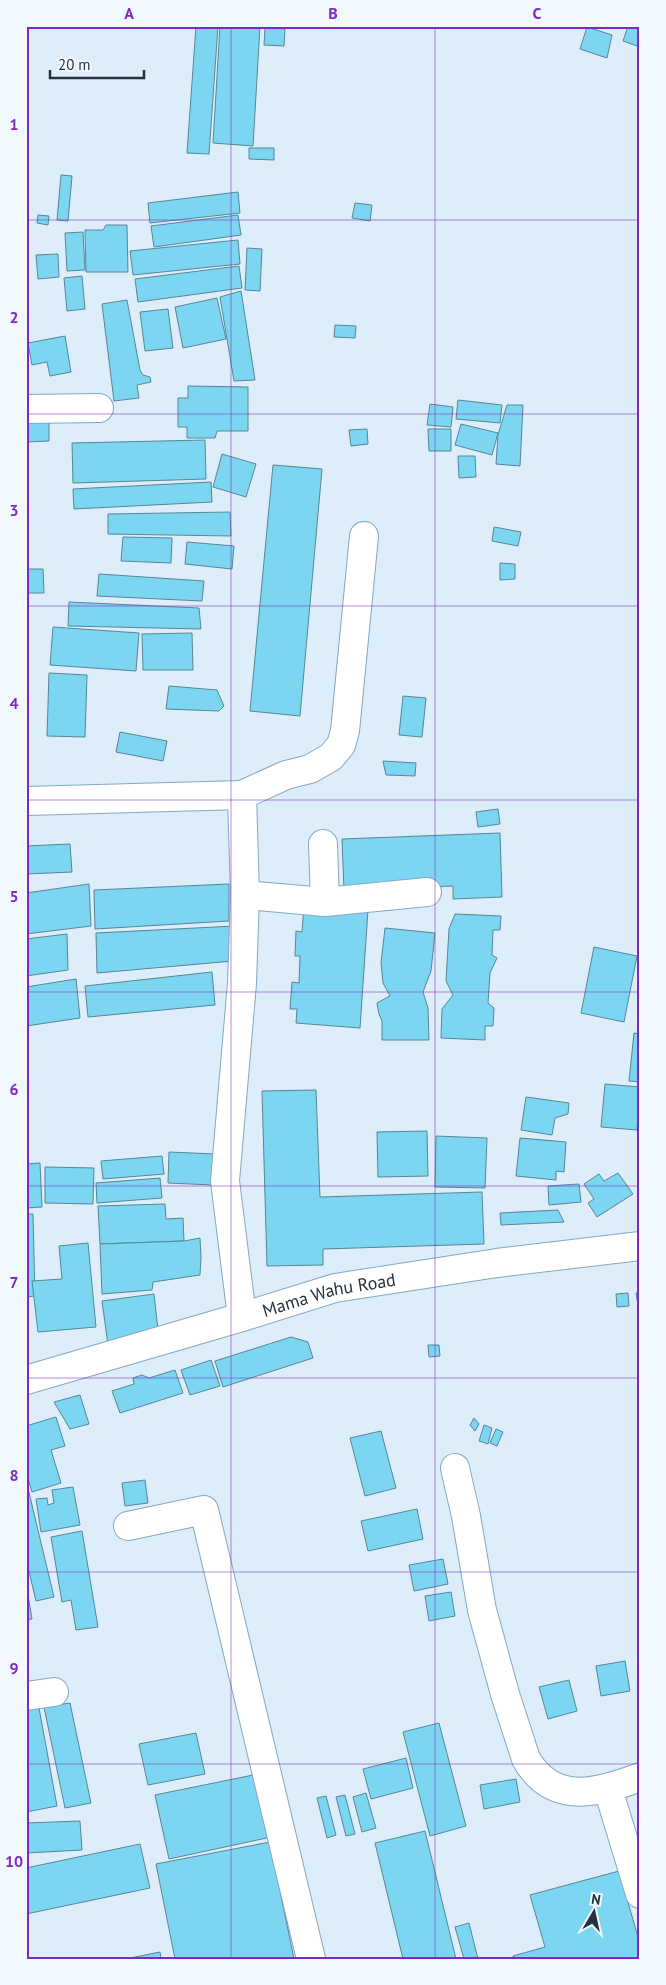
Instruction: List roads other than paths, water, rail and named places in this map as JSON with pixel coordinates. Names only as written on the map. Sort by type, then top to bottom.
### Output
[{"type":"street","points":[[26,409],[99,408]]},
{"type":"street","points":[[26,801],[242,795],[286,775],[310,769],[331,758],[341,745],[344,731],[364,536]]},
{"type":"street","points":[[242,795],[244,895],[242,983],[225,1181],[242,1318]]},
{"type":"street","points":[[323,844],[326,902]]},
{"type":"street","points":[[244,895],[326,902],[427,892]]},
{"type":"street","name":"Mama Wahu Road","points":[[26,1380],[242,1318],[335,1288],[497,1263],[640,1246]]},
{"type":"street","points":[[455,1468],[466,1516],[482,1610],[505,1694],[526,1758],[531,1767],[551,1784],[566,1790],[581,1792],[608,1789],[640,1777]]},
{"type":"street","points":[[128,1526],[204,1510],[311,1959]]},
{"type":"street","points":[[26,1696],[54,1692]]},
{"type":"street","points":[[608,1789],[640,1894]]}]
